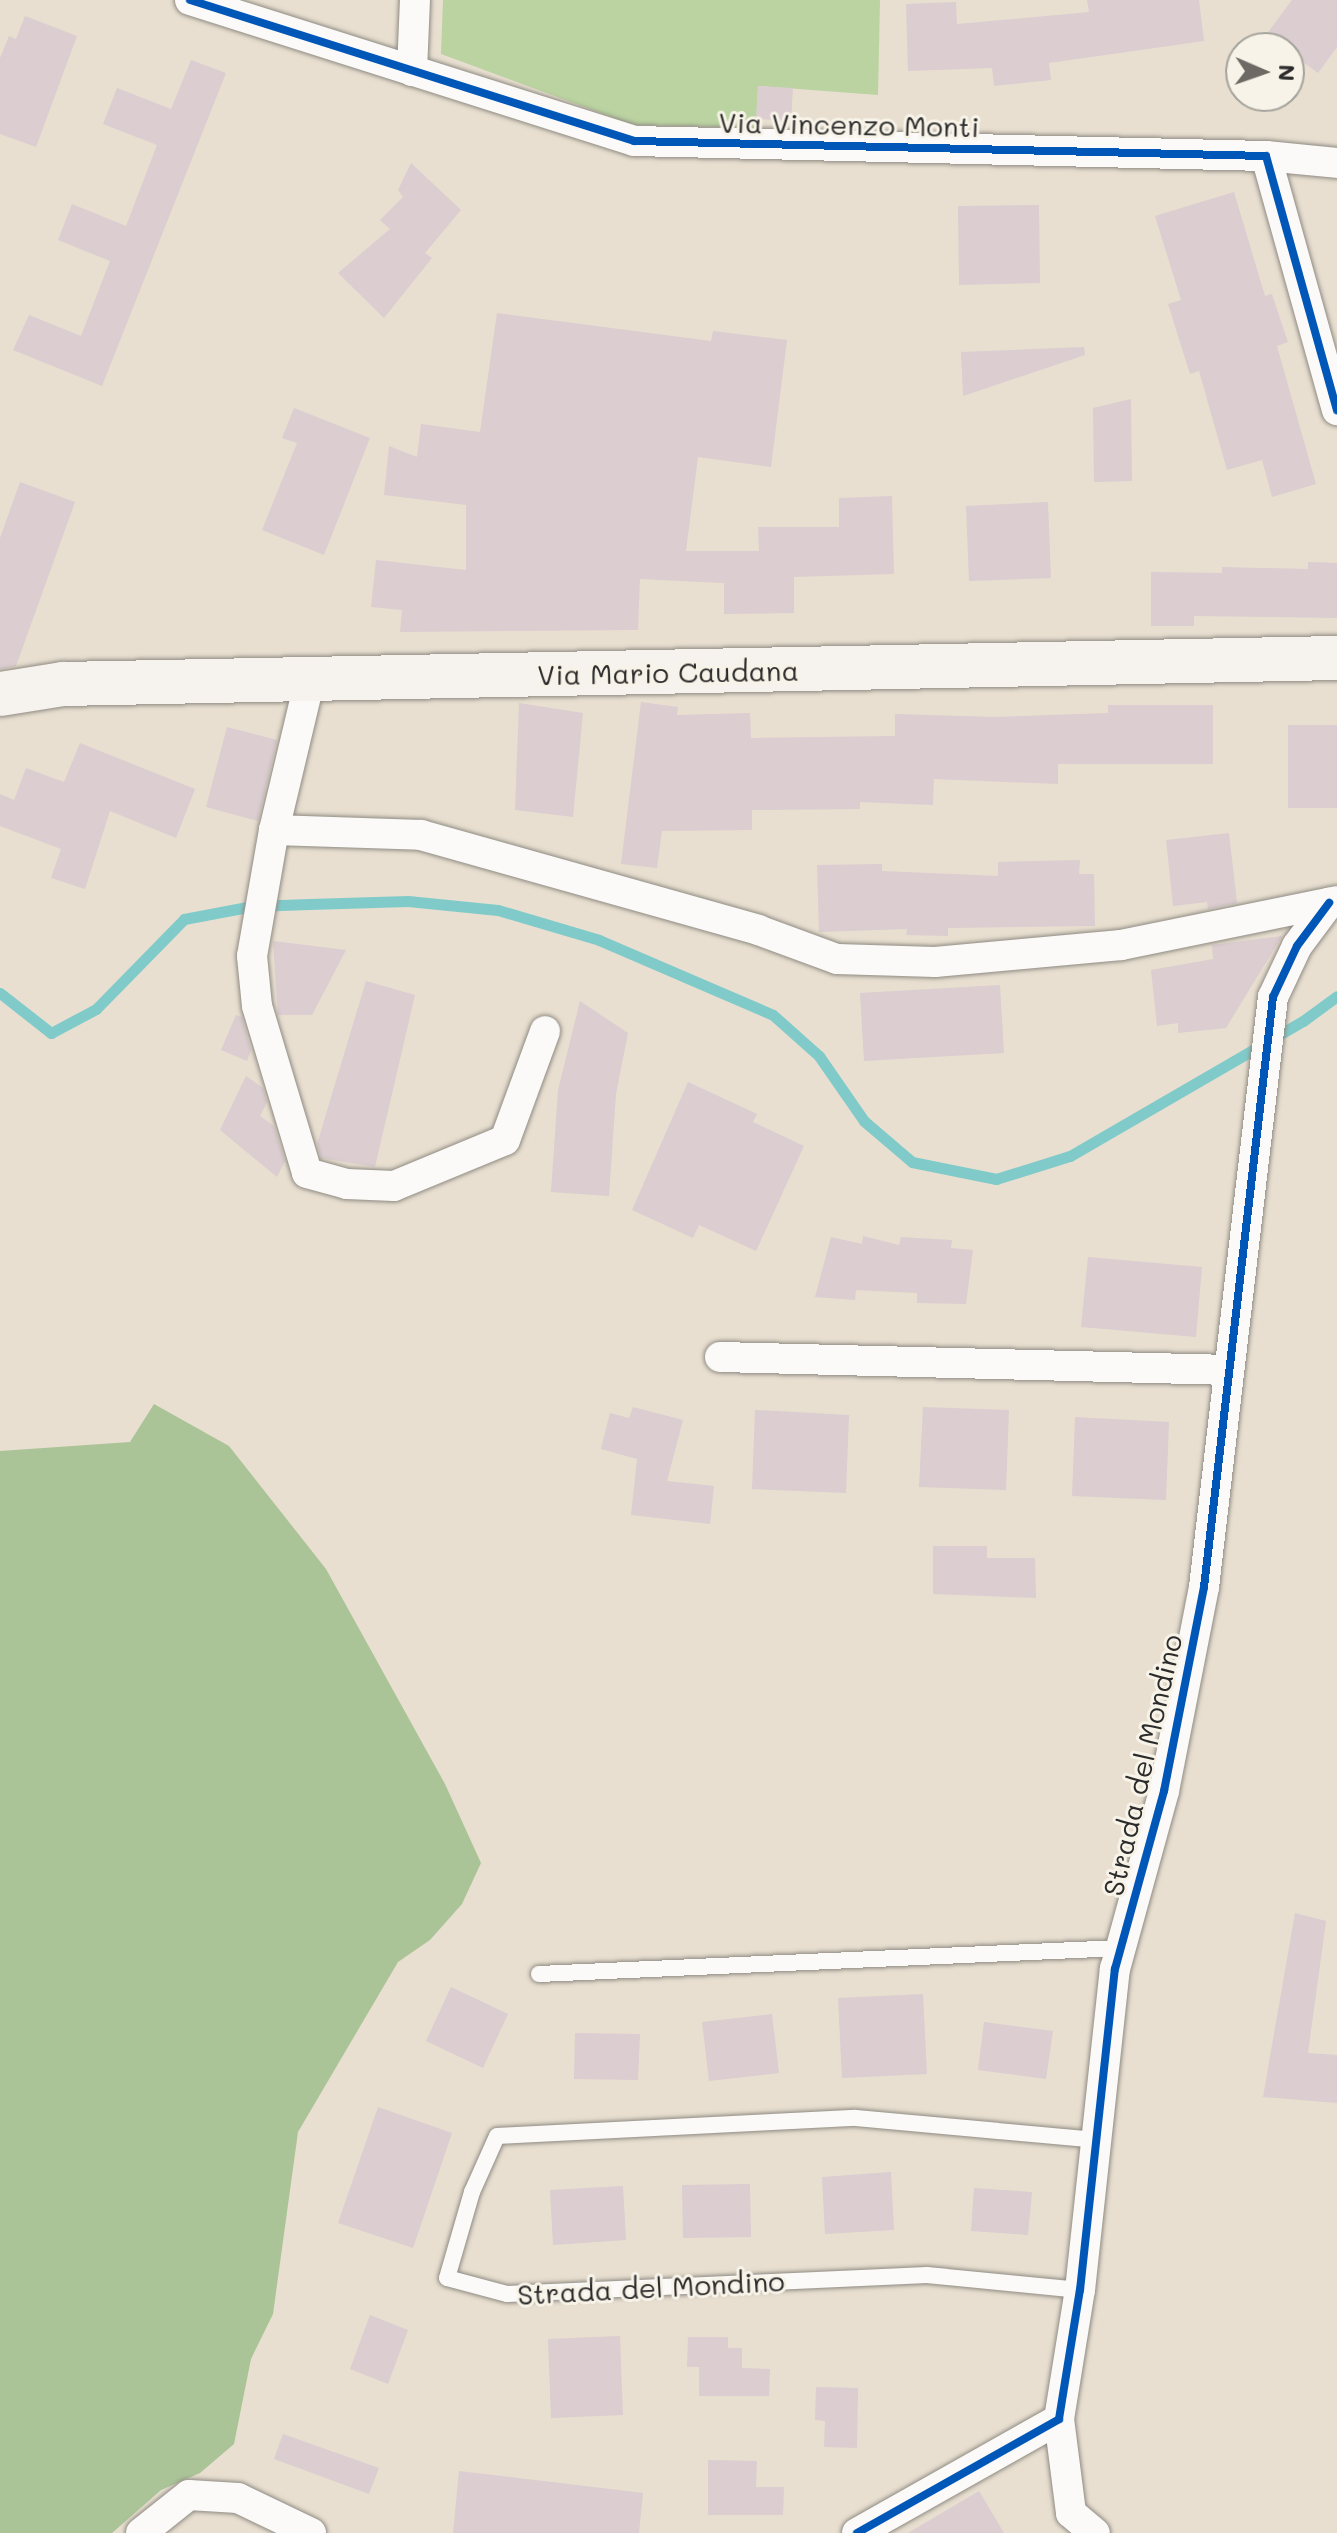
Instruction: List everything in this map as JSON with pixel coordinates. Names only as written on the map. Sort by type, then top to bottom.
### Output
[{"type":"main road","name":"Via Mario Caudana","points":[[0,694],[63,684],[1337,658]]},
{"type":"street","name":"Via Vincenzo Monti","points":[[190,0],[634,141],[1266,156],[1337,163]]},
{"type":"street","points":[[412,71],[415,0]]},
{"type":"street","points":[[1266,156],[1337,410]]},
{"type":"street","points":[[310,679],[260,894],[252,956],[257,1006],[307,1173],[347,1184],[394,1186],[505,1140],[545,1031]]},
{"type":"street","points":[[274,830],[421,835],[758,930],[837,959],[935,962],[1121,945],[1333,902]]},
{"type":"street","name":"Strada del Mondino","points":[[1095,2533],[1071,2513],[1059,2419],[1080,2290],[1121,1948],[1164,1791],[1204,1587],[1269,1066],[1273,997],[1297,946],[1333,902]]},
{"type":"street","points":[[720,1357],[1229,1370]]},
{"type":"street","points":[[857,2533],[1059,2419]]},
{"type":"street","points":[[141,2533],[189,2495],[238,2498],[311,2533]]},
{"type":"lane","points":[[539,1974],[1121,1948]]},
{"type":"lane","name":"Strada del Mondino","points":[[1080,2290],[927,2275],[507,2294],[447,2278],[472,2192],[497,2136],[856,2118],[1096,2140]]},
{"type":"green space","points":[[443,0],[880,0],[878,95],[758,86],[756,128],[633,125],[441,54]]},
{"type":"green space","points":[[154,1404],[229,1446],[326,1569],[445,1784],[481,1863],[462,1904],[430,1940],[398,1962],[298,2132],[273,2314],[251,2359],[234,2444],[200,2473],[161,2490],[112,2533],[0,2533],[0,1451],[130,1442]]},
{"type":"building","points":[[1087,0],[1199,0],[1204,41],[1049,63],[1051,80],[994,86],[992,68],[908,71],[906,4],[956,2],[957,24],[1089,12]]},
{"type":"building","points":[[1292,0],[1337,0],[1337,47],[1318,73],[1305,64],[1305,32],[1268,32]]},
{"type":"building","points":[[25,16],[77,36],[36,147],[0,134],[0,58],[9,36],[16,39]]},
{"type":"building","points":[[191,60],[226,73],[102,386],[13,350],[29,315],[81,336],[110,261],[58,240],[72,204],[126,226],[157,145],[103,124],[117,88],[171,109]]},
{"type":"building","points":[[758,86],[793,88],[791,121],[756,119]]},
{"type":"building","points":[[411,163],[461,210],[425,253],[432,258],[384,318],[338,273],[390,229],[380,220],[403,197],[398,190]]},
{"type":"building","points":[[1234,192],[1265,296],[1272,294],[1288,342],[1277,346],[1316,484],[1272,497],[1262,460],[1227,470],[1199,371],[1190,374],[1168,304],[1181,300],[1155,216]]},
{"type":"building","points":[[1039,205],[1040,283],[959,285],[958,206]]},
{"type":"building","points":[[497,313],[711,341],[713,331],[787,340],[771,467],[698,457],[686,551],[759,551],[758,527],[839,527],[839,498],[892,496],[894,574],[794,577],[794,613],[724,614],[724,583],[640,579],[638,630],[400,632],[402,610],[371,607],[376,560],[466,570],[466,505],[384,495],[389,446],[417,457],[421,424],[480,432]]},
{"type":"building","points":[[1084,347],[1085,355],[963,396],[961,352]]},
{"type":"building","points":[[1131,399],[1132,481],[1094,482],[1093,408]]},
{"type":"building","points":[[294,408],[370,438],[324,555],[262,530],[297,443],[282,438]]},
{"type":"building","points":[[20,482],[75,502],[16,666],[0,669],[0,538]]},
{"type":"building","points":[[1048,502],[1051,578],[969,581],[966,506]]},
{"type":"building","points":[[1308,562],[1337,563],[1337,618],[1194,616],[1194,626],[1151,626],[1151,572],[1222,573],[1222,567],[1308,569]]},
{"type":"building","points":[[641,702],[678,707],[677,715],[750,713],[751,738],[895,736],[895,714],[995,717],[1108,713],[1108,705],[1213,705],[1213,764],[1058,764],[1058,784],[934,779],[933,805],[860,802],[860,809],[752,810],[752,830],[662,831],[657,868],[621,864]]},
{"type":"building","points":[[519,703],[583,713],[573,817],[515,810]]},
{"type":"building","points":[[1288,725],[1337,725],[1337,808],[1288,808]]},
{"type":"building","points":[[227,727],[277,740],[258,821],[206,807]]},
{"type":"building","points":[[80,743],[195,789],[176,838],[110,811],[85,889],[51,878],[61,849],[0,826],[0,794],[14,800],[26,768],[64,782]]},
{"type":"building","points":[[1229,833],[1237,903],[1208,909],[1207,902],[1173,906],[1166,840]]},
{"type":"building","points":[[1080,860],[1079,874],[1094,874],[1095,926],[948,928],[948,936],[906,935],[907,929],[819,932],[817,865],[882,864],[882,871],[998,876],[998,862]]},
{"type":"building","points":[[1282,936],[1226,1028],[1178,1033],[1178,1023],[1157,1026],[1151,970],[1213,959],[1212,945]]},
{"type":"building","points":[[273,941],[346,950],[312,1015],[278,1015]]},
{"type":"building","points":[[366,981],[415,995],[375,1167],[321,1158],[317,1144]]},
{"type":"building","points":[[1000,985],[1004,1053],[864,1061],[860,993]]},
{"type":"building","points":[[580,1001],[628,1033],[616,1094],[609,1196],[551,1192],[558,1090]]},
{"type":"building","points":[[236,1015],[242,1017],[251,1050],[247,1061],[221,1050]]},
{"type":"building","points":[[246,1076],[263,1088],[267,1102],[260,1116],[274,1126],[285,1161],[277,1177],[220,1130]]},
{"type":"building","points":[[688,1082],[757,1114],[753,1122],[804,1146],[756,1251],[699,1225],[693,1238],[632,1210]]},
{"type":"building","points":[[863,1236],[899,1245],[901,1237],[952,1240],[951,1248],[973,1250],[966,1304],[917,1303],[917,1293],[856,1290],[855,1300],[815,1297],[831,1237],[862,1244]]},
{"type":"building","points":[[1088,1257],[1202,1267],[1196,1337],[1081,1327]]},
{"type":"building","points":[[633,1407],[683,1420],[667,1481],[714,1486],[710,1524],[631,1515],[637,1459],[601,1449],[610,1413],[629,1418]]},
{"type":"building","points":[[923,1407],[1009,1410],[1006,1490],[919,1487]]},
{"type":"building","points":[[755,1410],[849,1415],[846,1493],[752,1489]]},
{"type":"building","points":[[1075,1417],[1169,1422],[1166,1500],[1072,1496]]},
{"type":"building","points":[[933,1546],[987,1546],[987,1558],[1035,1558],[1036,1598],[933,1594]]},
{"type":"building","points":[[1295,1913],[1326,1921],[1308,2053],[1337,2055],[1337,2103],[1263,2097]]},
{"type":"building","points":[[451,1987],[508,2014],[483,2068],[426,2041]]},
{"type":"building","points":[[923,1994],[927,2074],[842,2078],[838,1998]]},
{"type":"building","points":[[772,2014],[779,2073],[709,2081],[702,2022]]},
{"type":"building","points":[[984,2022],[1053,2031],[1046,2079],[978,2070]]},
{"type":"building","points":[[575,2033],[640,2034],[638,2080],[574,2079]]},
{"type":"building","points":[[378,2107],[452,2133],[413,2248],[338,2223]]},
{"type":"building","points":[[891,2172],[894,2230],[825,2234],[822,2177]]},
{"type":"building","points":[[750,2184],[751,2237],[683,2238],[682,2185]]},
{"type":"building","points":[[623,2186],[626,2240],[553,2245],[550,2190]]},
{"type":"building","points":[[974,2188],[1032,2192],[1028,2235],[971,2231]]},
{"type":"building","points":[[370,2315],[408,2330],[388,2384],[350,2369]]},
{"type":"building","points":[[620,2336],[623,2415],[551,2418],[548,2339]]},
{"type":"building","points":[[688,2337],[728,2337],[728,2348],[742,2348],[742,2368],[770,2369],[769,2396],[699,2396],[699,2367],[687,2367]]},
{"type":"building","points":[[816,2387],[858,2388],[857,2448],[824,2447],[825,2421],[815,2420]]},
{"type":"building","points":[[283,2434],[379,2468],[369,2494],[274,2459]]},
{"type":"building","points":[[708,2460],[757,2461],[756,2487],[784,2487],[783,2515],[708,2515]]},
{"type":"building","points":[[459,2471],[643,2493],[639,2533],[453,2533]]},
{"type":"building","points":[[979,2491],[1004,2533],[908,2533]]},
{"type":"waterway","points":[[0,993],[51,1033],[96,1009],[184,919],[253,906],[408,901],[498,910],[599,940],[773,1015],[819,1056],[864,1121],[912,1162],[996,1179],[1070,1156],[1303,1021],[1337,996]]},
{"type":"cycle path","points":[[190,0],[634,141],[1266,156],[1337,410]]},
{"type":"cycle path","points":[[857,2533],[1059,2419],[1080,2290],[1115,1969],[1164,1791],[1204,1587],[1273,997],[1297,946],[1329,903]]}]
